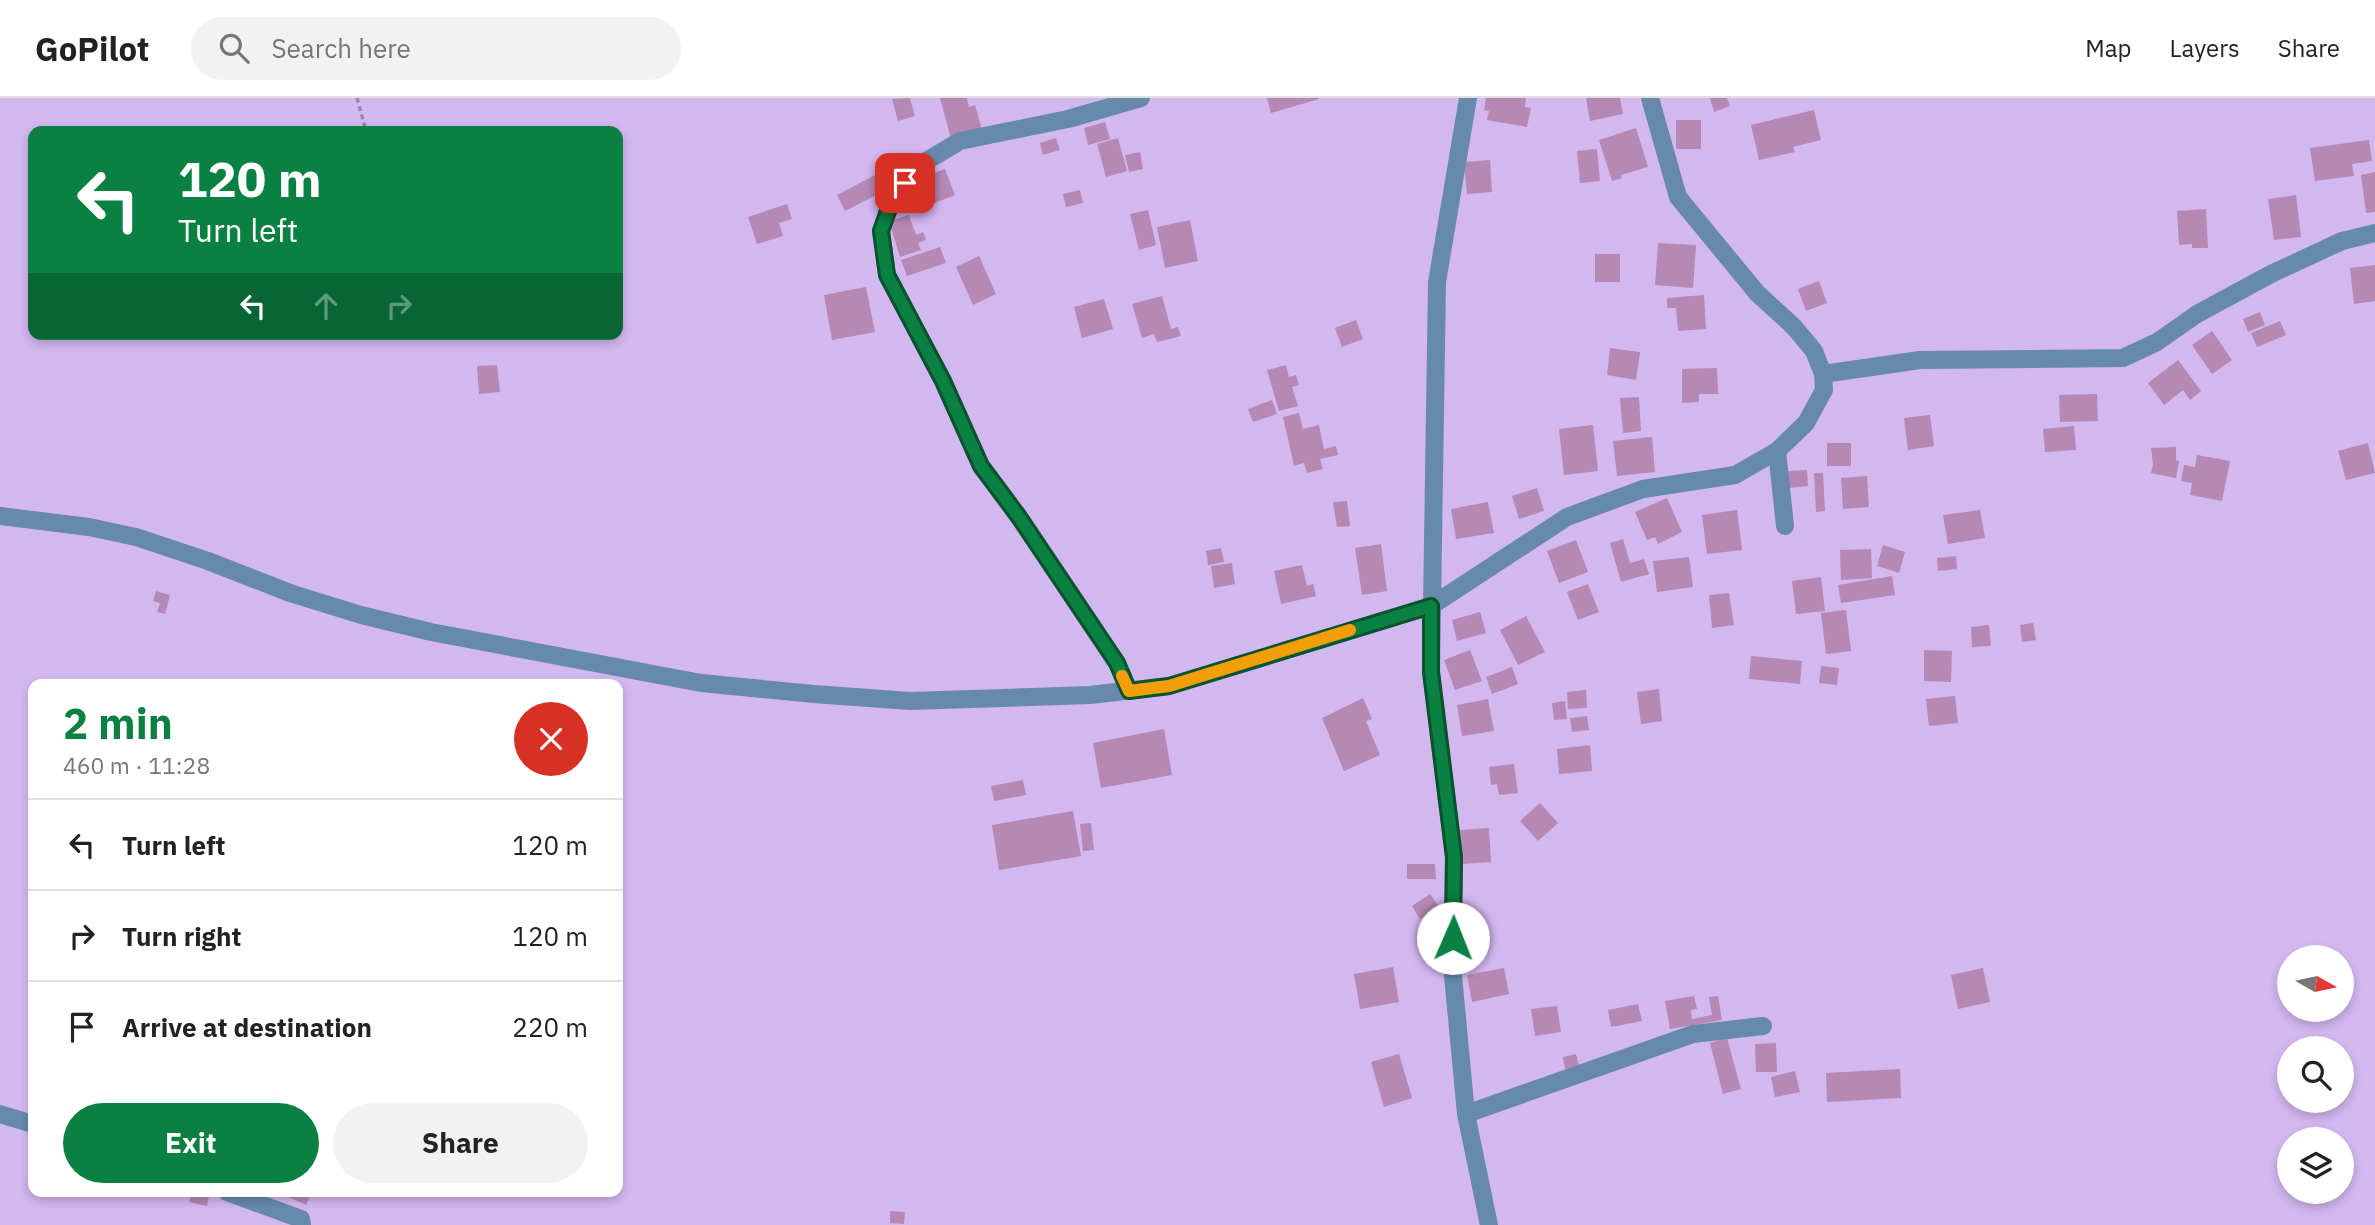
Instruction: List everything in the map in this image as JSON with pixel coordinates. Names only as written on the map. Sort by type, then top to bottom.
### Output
[{"type":"street","points":[[1129,691],[1117,663],[1019,517],[981,466],[943,381],[887,275],[881,231],[892,200],[918,166],[960,141],[1068,119],[1141,98]]},
{"type":"street","points":[[1468,98],[1437,282],[1431,672],[1454,857],[1452,965],[1466,1114],[1489,1225]]},
{"type":"street","points":[[0,516],[89,527],[136,537],[290,593],[361,615],[431,632],[701,682],[910,701],[1038,698],[1169,686],[1431,606],[1567,517],[1643,489],[1735,475],[1777,451],[1806,423],[1824,390],[1823,374],[1814,351],[1794,327],[1757,293],[1678,197],[1650,98]]},
{"type":"street","points":[[1823,374],[1920,360],[2123,358],[2157,342],[2197,314],[2271,274],[2342,241],[2375,233]]},
{"type":"street","points":[[1777,451],[1785,526]]},
{"type":"street","points":[[1466,1114],[1693,1034],[1763,1026]]},
{"type":"street","points":[[0,1114],[28,1122]]},
{"type":"street","points":[[241,1197],[301,1219],[302,1225]]},
{"type":"path","points":[[357,98],[365,126]]},
{"type":"building","points":[[910,98],[915,116],[898,121],[892,99]]},
{"type":"building","points":[[940,98],[967,98],[969,107],[975,105],[982,130],[951,139]]},
{"type":"building","points":[[1267,98],[1319,98],[1319,99],[1271,113]]},
{"type":"building","points":[[1486,98],[1526,98],[1525,107],[1531,108],[1527,127],[1487,120],[1489,111],[1484,110]]},
{"type":"building","points":[[1586,98],[1620,98],[1623,114],[1590,121]]},
{"type":"building","points":[[1710,98],[1727,98],[1730,106],[1714,112]]},
{"type":"building","points":[[1814,110],[1821,140],[1793,147],[1795,152],[1759,160],[1751,125]]},
{"type":"building","points":[[1676,120],[1701,120],[1701,149],[1676,149]]},
{"type":"building","points":[[1105,122],[1110,139],[1088,145],[1084,128]]},
{"type":"building","points":[[1636,128],[1648,167],[1621,175],[1622,178],[1612,181],[1599,140]]},
{"type":"building","points":[[1056,138],[1060,150],[1043,155],[1040,143]]},
{"type":"building","points":[[1118,138],[1127,171],[1106,177],[1097,144]]},
{"type":"building","points":[[2369,140],[2372,161],[2352,164],[2354,176],[2315,181],[2310,148]]},
{"type":"building","points":[[1597,149],[1600,181],[1580,183],[1577,151]]},
{"type":"building","points":[[1140,152],[1143,169],[1129,172],[1125,155]]},
{"type":"building","points":[[1490,160],[1492,192],[1467,194],[1464,162]]},
{"type":"building","points":[[945,169],[955,195],[932,204],[922,178]]},
{"type":"building","points":[[2375,172],[2375,212],[2366,213],[2361,175]]},
{"type":"building","points":[[875,175],[884,191],[845,211],[837,195]]},
{"type":"building","points":[[1080,190],[1083,203],[1066,207],[1063,194]]},
{"type":"building","points":[[2296,195],[2301,237],[2274,240],[2268,199]]},
{"type":"building","points":[[787,204],[792,219],[779,223],[783,236],[757,244],[748,217]]},
{"type":"building","points":[[2206,209],[2208,248],[2192,248],[2192,244],[2179,245],[2177,211]]},
{"type":"building","points":[[1148,210],[1156,245],[1139,250],[1130,214]]},
{"type":"building","points":[[909,215],[916,235],[923,232],[926,240],[918,243],[921,250],[900,257],[889,221]]},
{"type":"building","points":[[1190,220],[1198,261],[1165,268],[1157,227]]},
{"type":"building","points":[[1658,243],[1696,245],[1693,288],[1655,285]]},
{"type":"building","points":[[940,247],[946,263],[907,276],[901,260]]},
{"type":"building","points":[[1595,254],[1620,254],[1620,282],[1595,282]]},
{"type":"building","points":[[979,256],[996,294],[973,305],[956,267]]},
{"type":"building","points":[[2375,265],[2375,301],[2354,304],[2350,268]]},
{"type":"building","points":[[1819,281],[1827,303],[1806,311],[1798,289]]},
{"type":"building","points":[[866,287],[875,332],[832,340],[824,295]]},
{"type":"building","points":[[1704,295],[1706,329],[1678,331],[1676,308],[1667,308],[1667,298]]},
{"type":"building","points":[[1162,296],[1171,329],[1178,327],[1181,336],[1157,342],[1154,334],[1142,338],[1132,304]]},
{"type":"building","points":[[1104,299],[1113,329],[1082,338],[1074,307]]},
{"type":"building","points":[[2260,312],[2265,325],[2248,332],[2243,319]]},
{"type":"building","points":[[1356,320],[1363,339],[1342,347],[1335,328]]},
{"type":"building","points":[[2280,321],[2286,335],[2257,347],[2251,333]]},
{"type":"building","points":[[2212,331],[2232,360],[2212,374],[2192,345]]},
{"type":"building","points":[[1610,348],[1640,352],[1636,380],[1607,375]]},
{"type":"building","points":[[2178,360],[2201,391],[2190,400],[2183,390],[2164,405],[2148,383]]},
{"type":"building","points":[[497,365],[500,392],[479,394],[477,366]]},
{"type":"building","points":[[1286,365],[1289,377],[1296,375],[1299,385],[1292,387],[1298,406],[1279,411],[1267,370]]},
{"type":"building","points":[[1717,368],[1718,394],[1699,394],[1699,402],[1682,403],[1682,369]]},
{"type":"building","points":[[2097,394],[2098,421],[2060,422],[2059,395]]},
{"type":"building","points":[[1639,397],[1641,431],[1623,433],[1620,398]]},
{"type":"building","points":[[1272,400],[1277,414],[1253,422],[1248,409]]},
{"type":"building","points":[[1299,413],[1303,429],[1319,425],[1324,449],[1336,446],[1338,455],[1320,459],[1323,469],[1307,473],[1304,463],[1294,466],[1283,417]]},
{"type":"building","points":[[1930,415],[1934,446],[1908,450],[1904,418]]},
{"type":"building","points":[[1593,425],[1598,471],[1564,475],[1559,429]]},
{"type":"building","points":[[2074,426],[2076,450],[2045,452],[2043,429]]},
{"type":"building","points":[[1652,437],[1655,472],[1617,476],[1613,441]]},
{"type":"building","points":[[1827,443],[1851,443],[1851,466],[1827,466]]},
{"type":"building","points":[[2368,443],[2375,473],[2346,480],[2338,451]]},
{"type":"building","points":[[2176,447],[2176,460],[2179,461],[2176,478],[2151,473],[2151,448]]},
{"type":"building","points":[[2197,455],[2230,461],[2222,501],[2190,495],[2192,483],[2181,481],[2184,465],[2195,467]]},
{"type":"building","points":[[1807,470],[1808,486],[1788,488],[1787,471]]},
{"type":"building","points":[[1814,473],[1823,473],[1825,511],[1816,512]]},
{"type":"building","points":[[1867,476],[1869,507],[1843,509],[1841,478]]},
{"type":"building","points":[[1537,488],[1544,511],[1519,519],[1512,496]]},
{"type":"building","points":[[1667,498],[1682,532],[1658,544],[1655,537],[1647,540],[1635,512]]},
{"type":"building","points":[[1347,501],[1350,526],[1337,527],[1333,502]]},
{"type":"building","points":[[1488,502],[1494,533],[1456,539],[1451,509]]},
{"type":"building","points":[[1737,510],[1742,550],[1707,554],[1702,515]]},
{"type":"building","points":[[1980,510],[1985,538],[1948,544],[1943,515]]},
{"type":"building","points":[[1623,539],[1630,563],[1644,559],[1649,574],[1621,582],[1610,543]]},
{"type":"building","points":[[1576,540],[1588,572],[1559,583],[1547,551]]},
{"type":"building","points":[[1381,544],[1387,591],[1362,595],[1355,548]]},
{"type":"building","points":[[1883,545],[1905,552],[1899,573],[1877,566]]},
{"type":"building","points":[[1221,548],[1224,562],[1208,565],[1206,551]]},
{"type":"building","points":[[1871,549],[1872,578],[1841,580],[1840,550]]},
{"type":"building","points":[[1956,556],[1957,569],[1938,571],[1937,558]]},
{"type":"building","points":[[1689,557],[1693,587],[1657,592],[1653,561]]},
{"type":"building","points":[[1232,563],[1235,584],[1214,588],[1211,566]]},
{"type":"building","points":[[1302,565],[1307,586],[1313,584],[1316,596],[1281,604],[1274,571]]},
{"type":"building","points":[[1892,576],[1895,595],[1841,603],[1838,585]]},
{"type":"building","points":[[1821,577],[1825,611],[1796,614],[1792,581]]},
{"type":"building","points":[[1588,584],[1599,612],[1578,620],[1567,592]]},
{"type":"building","points":[[156,591],[170,595],[165,614],[157,612],[160,603],[153,601]]},
{"type":"building","points":[[1729,593],[1734,625],[1712,628],[1709,595]]},
{"type":"building","points":[[1846,610],[1851,651],[1826,654],[1821,613]]},
{"type":"building","points":[[1480,612],[1486,633],[1457,641],[1452,620]]},
{"type":"building","points":[[1526,616],[1545,652],[1518,665],[1500,630]]},
{"type":"building","points":[[2033,623],[2036,640],[2022,642],[2020,625]]},
{"type":"building","points":[[1989,625],[1991,646],[1972,647],[1971,627]]},
{"type":"building","points":[[1470,650],[1482,681],[1455,690],[1444,660]]},
{"type":"building","points":[[1924,650],[1952,651],[1951,682],[1924,681]]},
{"type":"building","points":[[1751,656],[1802,661],[1800,684],[1749,679]]},
{"type":"building","points":[[1821,666],[1839,668],[1837,685],[1819,683]]},
{"type":"building","points":[[1512,667],[1518,684],[1492,694],[1486,677]]},
{"type":"building","points":[[1659,689],[1662,721],[1641,724],[1637,692]]},
{"type":"building","points":[[1586,690],[1587,708],[1568,709],[1567,692]]},
{"type":"building","points":[[1955,696],[1958,723],[1929,726],[1926,699]]},
{"type":"building","points":[[1363,698],[1372,719],[1366,721],[1380,755],[1344,771],[1322,718]]},
{"type":"building","points":[[1488,699],[1494,731],[1462,736],[1457,705]]},
{"type":"building","points":[[1565,701],[1567,719],[1554,720],[1552,703]]},
{"type":"building","points":[[1587,716],[1589,730],[1572,732],[1570,718]]},
{"type":"building","points":[[1164,729],[1172,775],[1101,788],[1093,743]]},
{"type":"building","points":[[1590,745],[1592,771],[1559,774],[1557,749]]},
{"type":"building","points":[[1514,764],[1518,793],[1499,795],[1497,784],[1491,785],[1489,767]]},
{"type":"building","points":[[1023,780],[1026,795],[994,801],[991,786]]},
{"type":"building","points":[[1540,803],[1558,823],[1538,841],[1520,821]]},
{"type":"building","points":[[1073,811],[1081,856],[999,870],[992,825]]},
{"type":"building","points":[[1091,823],[1094,850],[1083,851],[1080,824]]},
{"type":"building","points":[[1489,828],[1491,862],[1461,864],[1459,830]]},
{"type":"building","points":[[1407,864],[1435,864],[1436,879],[1407,879]]},
{"type":"building","points":[[1430,894],[1439,907],[1420,919],[1412,906]]},
{"type":"building","points":[[1393,967],[1399,1002],[1360,1009],[1354,974]]},
{"type":"building","points":[[1504,968],[1509,994],[1472,1002],[1467,975]]},
{"type":"building","points":[[1983,968],[1990,1002],[1958,1009],[1951,975]]},
{"type":"building","points":[[1694,996],[1697,1009],[1691,1010],[1692,1019],[1712,1015],[1709,997],[1718,996],[1722,1020],[1670,1029],[1665,1001]]},
{"type":"building","points":[[1638,1004],[1642,1021],[1611,1027],[1608,1010]]},
{"type":"building","points":[[1557,1006],[1561,1032],[1535,1036],[1531,1009]]},
{"type":"building","points":[[1727,1038],[1741,1089],[1723,1094],[1710,1043]]},
{"type":"building","points":[[1776,1043],[1777,1072],[1756,1072],[1755,1044]]},
{"type":"building","points":[[1399,1054],[1412,1098],[1384,1107],[1371,1062]]},
{"type":"building","points":[[1576,1054],[1579,1066],[1565,1069],[1563,1057]]},
{"type":"building","points":[[1900,1069],[1901,1098],[1827,1102],[1826,1073]]},
{"type":"building","points":[[1795,1071],[1800,1092],[1775,1097],[1771,1077]]},
{"type":"building","points":[[190,1197],[209,1197],[207,1206],[189,1202]]},
{"type":"building","points":[[288,1197],[310,1197],[306,1205]]},
{"type":"building","points":[[890,1211],[905,1212],[904,1224],[890,1223]]},
{"type":"slow traffic","points":[[1122,676],[1129,691],[1169,686],[1350,630]]},
{"type":"route","points":[[905,183],[892,200],[881,231],[887,275],[943,381],[981,466],[1019,517],[1117,663],[1129,691],[1169,686],[1431,606],[1431,672],[1454,857],[1453,938]]}]
